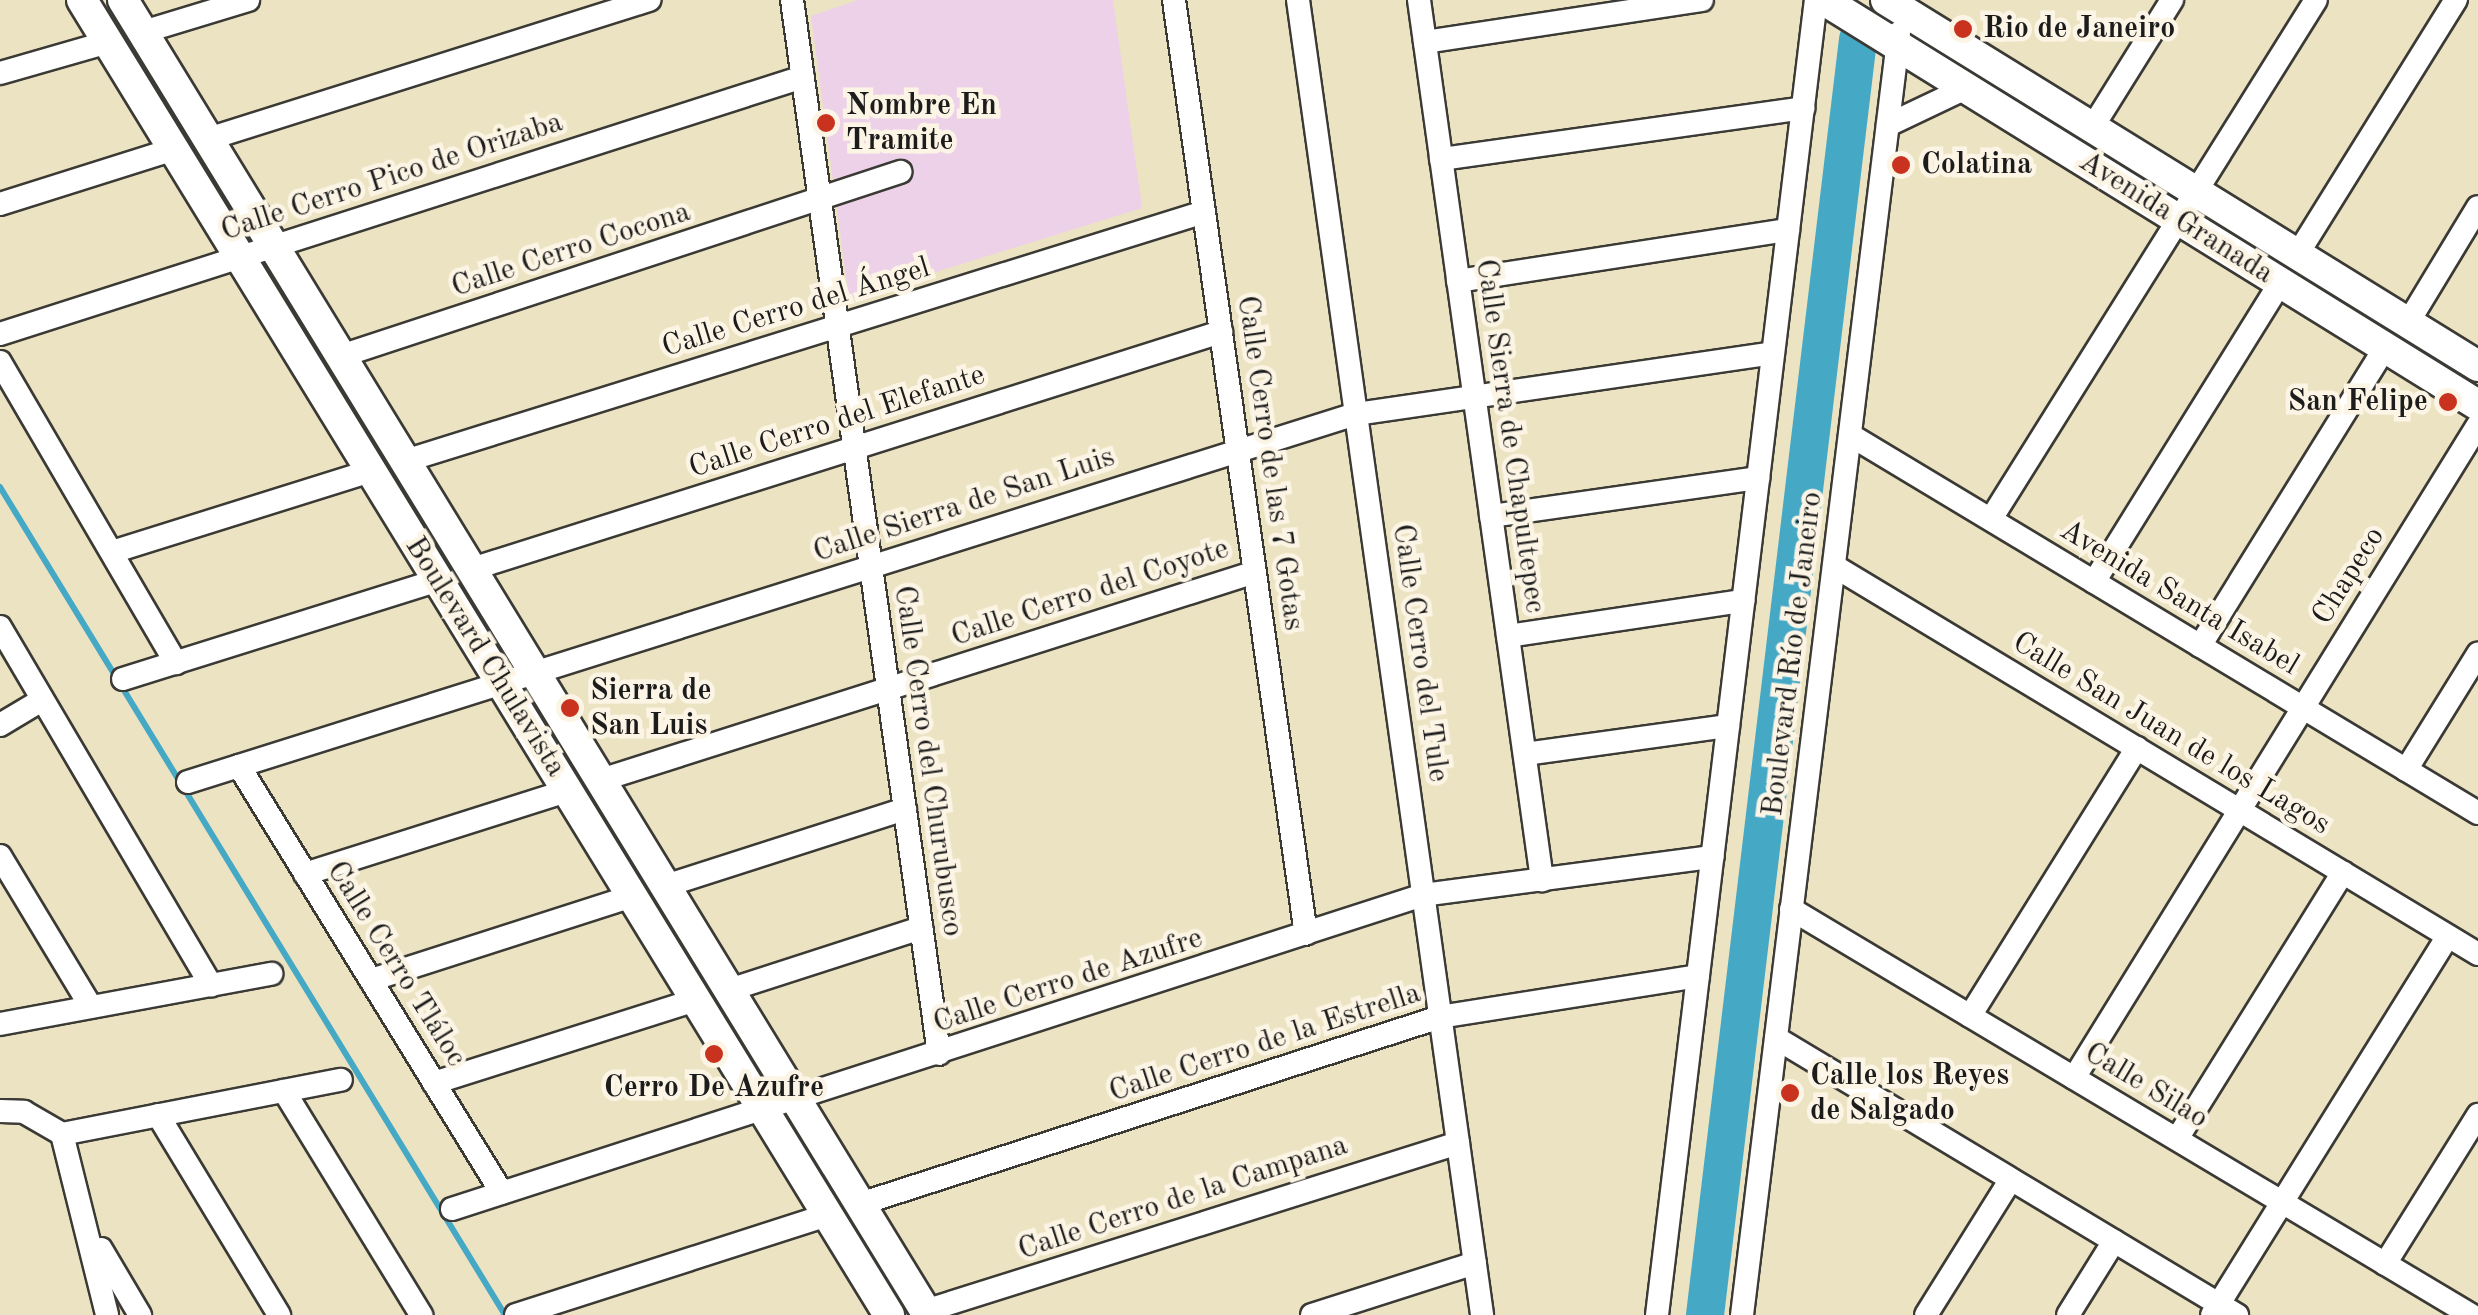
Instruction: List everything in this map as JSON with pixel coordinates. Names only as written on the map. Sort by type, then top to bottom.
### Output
[{"type":"main road","name":"Boulevard Chulavista","points":[[82,0],[889,1315]]},
{"type":"main road","name":"Boulevard Chulavista","points":[[124,0],[926,1313]]},
{"type":"main road","name":"Avenida Granada","points":[[1824,0],[2478,406]]},
{"type":"main road","name":"Avenida Granada","points":[[1897,3],[2478,366]]},
{"type":"street","points":[[143,32],[248,0]]},
{"type":"street","points":[[208,138],[650,0]]},
{"type":"street","name":"Calle Cerro del Churubusco","points":[[792,0],[939,1054]]},
{"type":"street","name":"Calle Cerro de las 7 Gotas","points":[[1174,0],[1306,934]]},
{"type":"street","name":"Calle Cerro del Tule","points":[[1298,0],[1482,1315]]},
{"type":"street","name":"Calle Sierra de Chapultepec","points":[[1418,0],[1542,880]]},
{"type":"street","points":[[1424,42],[1702,0]]},
{"type":"street","name":"Boulevard Río de Janeiro","points":[[1657,1315],[1816,0]]},
{"type":"street","points":[[2092,128],[2172,0]]},
{"type":"street","points":[[1990,520],[2316,0]]},
{"type":"street","points":[[2297,255],[2456,0]]},
{"type":"street","name":"Boulevard Río de Janeiro","points":[[1742,1315],[1898,46],[1897,3]]},
{"type":"street","points":[[0,72],[108,42]]},
{"type":"street","name":"Calle Cerro Pico de Orizaba","points":[[0,334],[803,77]]},
{"type":"street","points":[[1888,125],[1966,88]]},
{"type":"street","points":[[1441,159],[1803,108]]},
{"type":"street","points":[[0,204],[174,149]]},
{"type":"street","name":"Calle Cerro Cocona","points":[[341,356],[900,172]]},
{"type":"street","points":[[2409,322],[2478,207]]},
{"type":"street","name":"Calle Cerro del Ángel","points":[[405,461],[1204,212]]},
{"type":"street","points":[[1458,281],[1788,230]]},
{"type":"street","points":[[2094,582],[2280,283]]},
{"type":"street","name":"Calle Cerro del Elefante","points":[[472,569],[1221,332]]},
{"type":"street","points":[[2200,646],[2385,348]]},
{"type":"street","name":"Calle Sierra de San Luis","points":[[188,782],[1356,414],[1774,353]]},
{"type":"street","points":[[0,362],[176,662]]},
{"type":"street","name":"Chapeco","points":[[2074,1078],[2478,426]]},
{"type":"street","name":"Avenida Santa Isabel","points":[[1850,434],[2478,813]]},
{"type":"street","points":[[112,552],[371,472]]},
{"type":"street","points":[[1492,516],[1758,478]]},
{"type":"street","name":"Calle San Juan de los Lagos","points":[[1834,566],[2478,954]]},
{"type":"street","name":"Calle Cerro del Coyote","points":[[601,780],[1255,572]]},
{"type":"street","points":[[123,679],[438,580]]},
{"type":"street","points":[[1508,636],[1743,601]]},
{"type":"street","points":[[0,627],[211,985]]},
{"type":"street","points":[[2406,770],[2478,654]]},
{"type":"street","points":[[0,725],[42,700]]},
{"type":"street","points":[[1525,754],[1728,726]]},
{"type":"street","points":[[1970,1016],[2137,748]]},
{"type":"street","name":"Calle Cerro Tláloc","points":[[239,766],[502,1193]]},
{"type":"street","points":[[306,874],[567,791]]},
{"type":"street","points":[[665,886],[905,809]]},
{"type":"street","points":[[0,856],[91,1007]]},
{"type":"street","name":"Calle Cerro de Azufre","points":[[452,1209],[1423,895],[1712,857]]},
{"type":"street","points":[[2177,1139],[2343,872]]},
{"type":"street","points":[[371,980],[632,896]]},
{"type":"street","name":"Calle Silao","points":[[1791,909],[2471,1315]]},
{"type":"street","points":[[729,990],[922,928]]},
{"type":"street","points":[[1776,1038],[2223,1311],[2282,1202],[2448,936]]},
{"type":"street","points":[[0,1024],[271,974]]},
{"type":"street","name":"Calle Cerro de la Estrella","points":[[860,1204],[1440,1016],[1698,976]]},
{"type":"street","points":[[434,1083],[696,1000]]},
{"type":"street","points":[[0,1111],[24,1112],[62,1134],[341,1080]]},
{"type":"street","points":[[284,1091],[421,1315]]},
{"type":"street","points":[[158,1115],[279,1315]]},
{"type":"street","points":[[2385,1264],[2478,1115]]},
{"type":"street","points":[[62,1134],[92,1233],[107,1315]]},
{"type":"street","name":"Calle Cerro de la Campana","points":[[926,1313],[1458,1142]]},
{"type":"street","points":[[1926,1315],[2010,1179]]},
{"type":"street","points":[[516,1315],[572,1307],[827,1214]]},
{"type":"street","points":[[92,1233],[140,1315]]},
{"type":"street","points":[[2068,1315],[2114,1241]]},
{"type":"street","points":[[1312,1315],[1475,1262]]},
{"type":"shaded area","points":[[858,0],[1113,0],[1142,208],[849,299],[811,16]]},
{"type":"waterway","points":[[1705,1315],[1858,39]]},
{"type":"waterway","points":[[0,487],[505,1315]]},
{"type":"place","name":"Rio de Janeiro","points":[[1963,29]]},
{"type":"place","name":"Nombre En Tramite","points":[[826,123]]},
{"type":"place","name":"Colatina","points":[[1901,165]]},
{"type":"place","name":"San Felipe","points":[[2448,402]]},
{"type":"place","name":"Sierra de San Luis","points":[[570,708]]},
{"type":"place","name":"Cerro De Azufre","points":[[714,1054]]},
{"type":"place","name":"Calle los Reyes de Salgado","points":[[1790,1093]]}]
